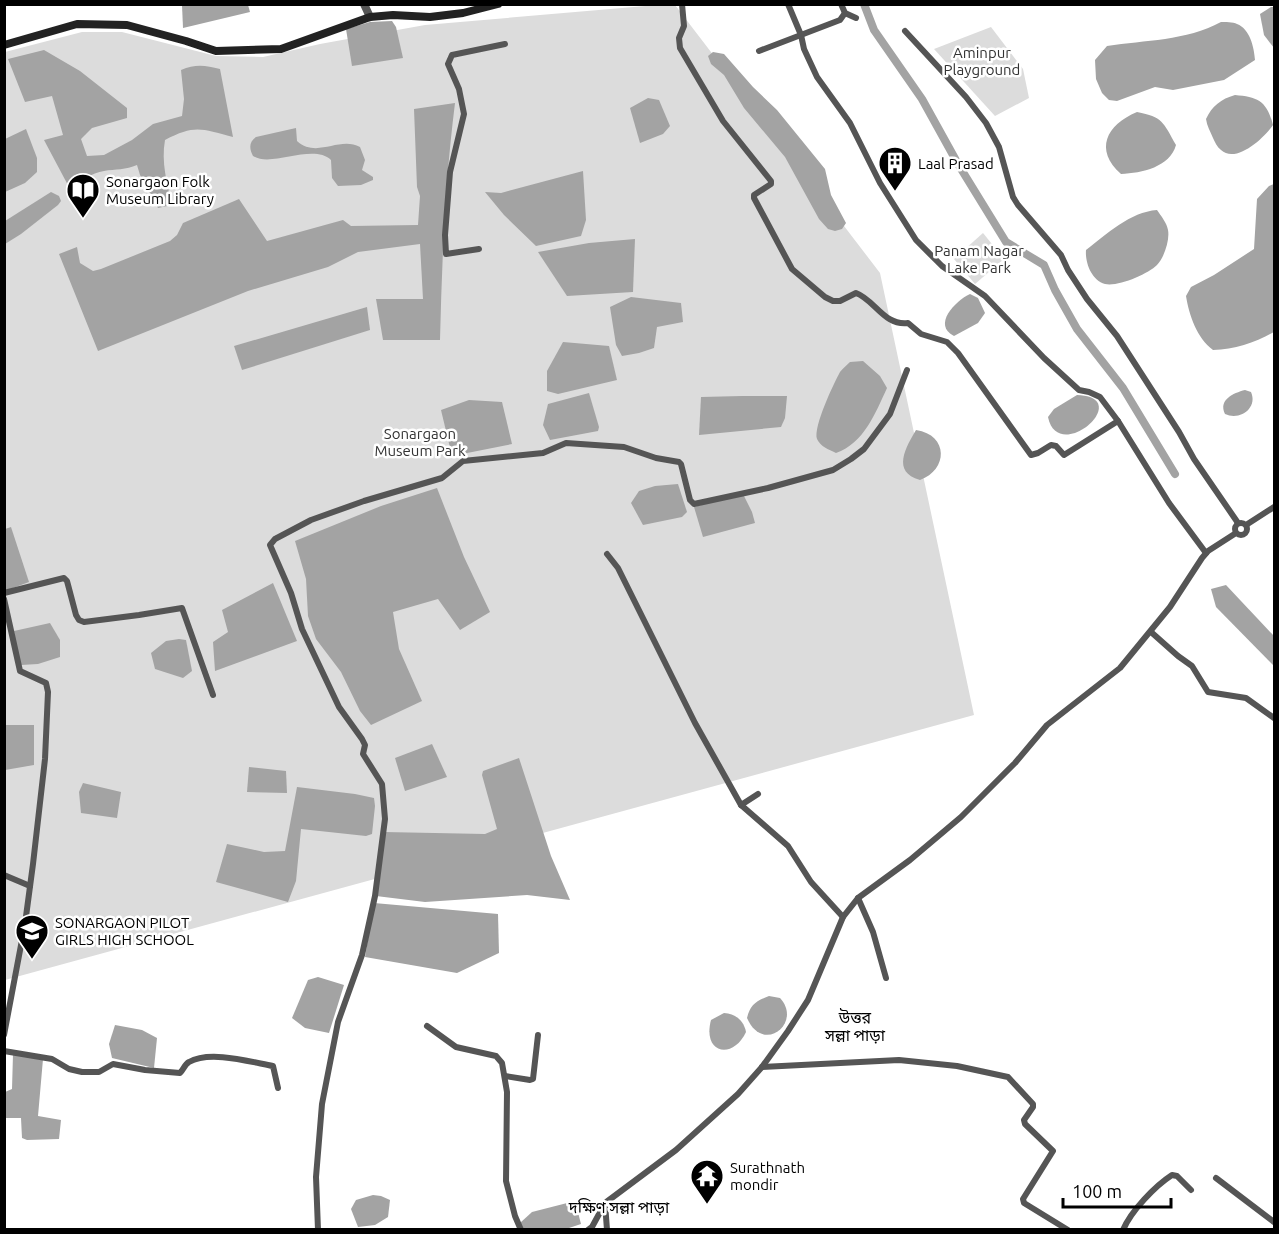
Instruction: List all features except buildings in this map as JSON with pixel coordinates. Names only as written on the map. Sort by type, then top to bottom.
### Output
[{"type":"main road","points":[[4,45],[76,24],[126,26],[216,51],[281,49],[370,17],[393,15],[430,17],[463,13],[498,4]]},
{"type":"street","points":[[364,4],[370,17]]},
{"type":"street","points":[[682,4],[684,26],[679,38],[680,48],[723,121],[771,182],[754,195],[754,198],[792,269],[833,301],[840,301],[856,293],[896,323],[908,323],[921,334],[947,342],[958,353],[1031,455],[1051,445],[1056,446],[1064,455],[1118,421]]},
{"type":"street","points":[[788,4],[817,77],[850,123],[880,183],[916,240],[942,266],[985,296],[1078,390],[1100,397],[1118,421],[1168,504],[1206,553]]},
{"type":"street","points":[[841,4],[845,13],[856,18]]},
{"type":"street","points":[[759,51],[840,20],[845,13]]},
{"type":"street","points":[[905,31],[966,97],[986,123],[999,147],[1013,197],[1018,205],[1061,255],[1087,299],[1117,336],[1194,459],[1238,524]]},
{"type":"street","points":[[479,249],[446,254],[445,235],[450,172],[464,114],[459,89],[448,64],[452,55],[506,44]]},
{"type":"street","points":[[318,1230],[316,1177],[322,1104],[338,1022],[362,954],[375,896],[385,819],[382,784],[363,754],[362,739],[339,707],[302,628],[291,593],[270,545],[275,539],[311,520],[364,501],[442,478],[463,461],[543,453],[566,443],[624,447],[656,458],[679,462],[690,500],[694,504],[779,485],[833,470],[864,449],[890,414],[907,370]]},
{"type":"street","points":[[1238,524],[1246,525],[1275,507]]},
{"type":"street","points":[[1236,532],[1238,524]]},
{"type":"street","points":[[1236,532],[1240,535],[1245,534],[1246,525]]},
{"type":"street","points":[[588,1230],[605,1203],[676,1150],[738,1094],[762,1067],[808,1000],[843,917],[858,898],[910,860],[961,817],[1015,763],[1047,726],[1120,668],[1170,607],[1206,553],[1236,532]]},
{"type":"street","points":[[608,554],[618,568],[695,723],[741,805],[788,846],[811,882],[843,917]]},
{"type":"street","points":[[4,593],[64,578],[67,581],[76,615],[84,622],[182,608],[213,695]]},
{"type":"street","points":[[4,599],[20,671],[46,683],[48,692],[45,759],[30,886],[4,1035]]},
{"type":"street","points":[[1151,632],[1192,666],[1208,692],[1246,698],[1275,718]]},
{"type":"street","points":[[741,805],[758,794]]},
{"type":"street","points":[[4,875],[30,886]]},
{"type":"street","points":[[858,898],[873,932],[886,978]]},
{"type":"street","points":[[427,1026],[456,1047],[496,1056],[502,1063],[507,1092],[505,1107],[506,1181],[521,1230]]},
{"type":"street","points":[[505,1077],[533,1079],[537,1035]]},
{"type":"street","points":[[4,1051],[52,1059],[69,1069],[82,1072],[99,1072],[113,1064],[180,1073],[189,1062],[206,1058],[230,1058],[273,1066],[278,1088]]},
{"type":"street","points":[[762,1067],[899,1060],[957,1066],[1008,1077],[1033,1104],[1024,1120],[1026,1124],[1053,1151],[1023,1199],[1024,1203],[1068,1230]]},
{"type":"street","points":[[1123,1230],[1127,1220],[1142,1203],[1172,1175],[1177,1176],[1191,1190]]},
{"type":"street","points":[[1216,1178],[1275,1222]]},
{"type":"street","points":[[605,1203],[607,1230]]},
{"type":"green space","name":"Sonargaon Museum Park","points":[[675,5],[880,273],[974,715],[5,980],[5,52],[82,32],[122,32],[216,56],[263,57],[425,25]]},
{"type":"green space","name":"Aminpur Playground","points":[[991,27],[1023,69],[1029,98],[995,116],[934,49]]},
{"type":"green space","name":"Panam Nagar Lake Park","points":[[983,233],[1004,259],[975,284],[954,259]]},
{"type":"shaded area","points":[[182,5],[248,5],[250,12],[183,28]]},
{"type":"shaded area","points":[[1274,7],[1274,48],[1264,35],[1260,14]]},
{"type":"shaded area","points":[[392,21],[396,27],[403,58],[352,66],[346,29],[370,22]]},
{"type":"shaded area","points":[[1221,22],[1235,23],[1245,30],[1252,44],[1255,60],[1224,80],[1173,90],[1155,87],[1117,101],[1109,100],[1102,93],[1096,79],[1095,60],[1107,46],[1180,36]]},
{"type":"shaded area","points":[[44,50],[80,71],[127,108],[127,118],[92,128],[81,139],[87,156],[104,155],[132,140],[153,124],[182,116],[184,99],[181,70],[196,66],[220,69],[233,137],[192,130],[165,140],[164,164],[172,205],[158,208],[137,165],[95,174],[70,189],[44,140],[63,135],[52,96],[25,102],[8,59]]},
{"type":"shaded area","points":[[713,52],[724,54],[777,110],[825,169],[831,195],[846,223],[842,229],[835,231],[828,229],[819,219],[785,157],[744,108],[724,75],[711,64],[708,56]]},
{"type":"shaded area","points":[[1235,95],[1256,99],[1264,105],[1273,125],[1249,148],[1234,154],[1221,150],[1216,144],[1206,119],[1218,104]]},
{"type":"shaded area","points":[[648,98],[659,100],[670,126],[663,134],[640,143],[630,108]]},
{"type":"shaded area","points":[[455,103],[444,221],[440,340],[383,340],[376,299],[423,299],[420,244],[358,252],[328,267],[248,291],[98,351],[59,254],[77,247],[80,263],[93,271],[101,269],[170,241],[177,235],[183,223],[239,199],[267,241],[343,220],[351,226],[418,225],[420,196],[417,187],[414,109]]},
{"type":"shaded area","points":[[1137,112],[1152,116],[1161,122],[1176,145],[1173,153],[1161,164],[1138,172],[1121,174],[1108,156],[1107,139],[1118,124]]},
{"type":"shaded area","points":[[296,128],[297,141],[305,146],[320,148],[352,144],[360,147],[365,160],[362,170],[373,177],[373,180],[361,185],[338,186],[332,178],[331,160],[323,155],[303,154],[270,159],[253,156],[250,145],[256,137]]},
{"type":"shaded area","points":[[26,129],[37,158],[37,172],[25,183],[5,192],[5,139]]},
{"type":"shaded area","points":[[583,171],[586,220],[581,236],[536,246],[504,215],[485,192],[501,193]]},
{"type":"shaded area","points":[[1274,184],[1274,332],[1245,345],[1213,350],[1202,339],[1195,326],[1186,296],[1191,287],[1254,249],[1257,199],[1269,186]]},
{"type":"shaded area","points":[[51,192],[59,196],[61,201],[58,205],[5,244],[5,221]]},
{"type":"shaded area","points":[[1157,210],[1168,230],[1167,244],[1160,262],[1153,269],[1125,282],[1105,284],[1096,279],[1088,265],[1086,250],[1128,219]]},
{"type":"shaded area","points":[[635,239],[633,292],[567,296],[538,252],[589,243]]},
{"type":"shaded area","points":[[970,294],[978,298],[985,313],[978,323],[954,336],[945,326],[945,320],[953,307]]},
{"type":"shaded area","points":[[631,297],[681,303],[683,322],[657,327],[654,348],[622,356],[616,345],[610,307]]},
{"type":"shaded area","points":[[367,307],[370,330],[242,370],[234,346]]},
{"type":"shaded area","points":[[563,342],[609,346],[617,380],[558,394],[547,391],[547,371]]},
{"type":"shaded area","points":[[863,361],[880,376],[887,388],[868,427],[854,442],[836,453],[825,448],[817,439],[818,425],[840,372],[850,362]]},
{"type":"shaded area","points":[[1245,390],[1251,392],[1253,398],[1250,408],[1236,416],[1225,414],[1223,405],[1225,401],[1232,395]]},
{"type":"shaded area","points":[[589,393],[599,427],[598,431],[550,440],[543,425],[548,404]]},
{"type":"shaded area","points":[[1077,395],[1093,399],[1099,406],[1096,416],[1077,432],[1065,435],[1055,430],[1048,417],[1054,409]]},
{"type":"shaded area","points":[[787,396],[785,418],[781,427],[699,435],[701,397]]},
{"type":"shaded area","points":[[469,400],[502,402],[512,444],[452,456],[441,410]]},
{"type":"shaded area","points":[[916,430],[927,433],[934,439],[941,453],[936,469],[920,480],[911,476],[903,465],[905,451]]},
{"type":"shaded area","points":[[678,484],[687,512],[682,517],[643,525],[631,503],[639,491],[655,486]]},
{"type":"shaded area","points":[[437,488],[464,557],[490,612],[460,630],[438,599],[393,612],[399,649],[422,701],[371,725],[360,711],[341,672],[316,639],[308,616],[306,579],[295,541],[381,506]]},
{"type":"shaded area","points":[[743,494],[755,523],[703,537],[694,507]]},
{"type":"shaded area","points":[[11,527],[29,582],[5,591],[5,529]]},
{"type":"shaded area","points":[[273,583],[297,641],[215,671],[213,642],[228,632],[222,610]]},
{"type":"shaded area","points":[[1226,585],[1274,636],[1274,666],[1216,607],[1211,589]]},
{"type":"shaded area","points":[[50,623],[60,640],[60,657],[38,664],[21,665],[14,631]]},
{"type":"shaded area","points":[[186,640],[192,671],[183,678],[155,669],[151,653],[166,641]]},
{"type":"shaded area","points":[[5,725],[34,725],[34,765],[5,770]]},
{"type":"shaded area","points":[[432,744],[447,777],[405,791],[395,758]]},
{"type":"shaded area","points":[[519,758],[551,856],[570,900],[527,895],[425,902],[376,896],[384,832],[485,834],[497,829],[482,775],[483,771]]},
{"type":"shaded area","points":[[249,767],[286,771],[287,793],[247,792]]},
{"type":"shaded area","points":[[83,783],[121,792],[117,818],[81,813],[79,792]]},
{"type":"shaded area","points":[[297,787],[374,798],[372,834],[366,836],[301,829],[296,881],[288,902],[216,882],[227,844],[264,852],[285,851]]},
{"type":"shaded area","points":[[374,903],[498,914],[499,953],[457,973],[365,957]]},
{"type":"shaded area","points":[[318,977],[344,985],[329,1033],[305,1028],[292,1018],[308,980]]},
{"type":"shaded area","points":[[769,996],[780,998],[786,1008],[787,1017],[784,1025],[771,1035],[762,1034],[754,1029],[747,1018],[754,1004]]},
{"type":"shaded area","points":[[724,1013],[739,1019],[746,1032],[734,1047],[720,1049],[711,1040],[709,1031],[711,1020]]},
{"type":"shaded area","points":[[115,1025],[142,1030],[157,1038],[154,1068],[112,1058],[109,1044]]},
{"type":"shaded area","points":[[13,1054],[43,1059],[38,1116],[61,1120],[59,1139],[27,1140],[22,1138],[21,1118],[5,1118],[5,1092],[12,1089]]},
{"type":"shaded area","points":[[373,1195],[390,1200],[388,1217],[375,1225],[358,1227],[351,1209],[356,1200]]},
{"type":"shaded area","points":[[575,1201],[581,1224],[566,1229],[523,1230],[520,1223],[532,1212]]},
{"type":"waterway","points":[[864,4],[874,30],[922,99],[958,164],[1006,242],[1044,265],[1077,329],[1123,388],[1175,474]]},
{"type":"place","name":"Laal Prasad","points":[[895,192]]},
{"type":"place","name":"Sonargaon Folk Museum Library","points":[[83,219]]},
{"type":"place","name":"SONARGAON PILOT GIRLS HIGH SCHOOL","points":[[32,960]]},
{"type":"place","name":"Surathnath mondir","points":[[707,1205]]},
{"type":"district","name":"উত্তর সল্লা পাড়া","points":[[855,1026]]},
{"type":"district","name":"দক্ষিণ সল্লা পাড়া","points":[[619,1207]]}]
